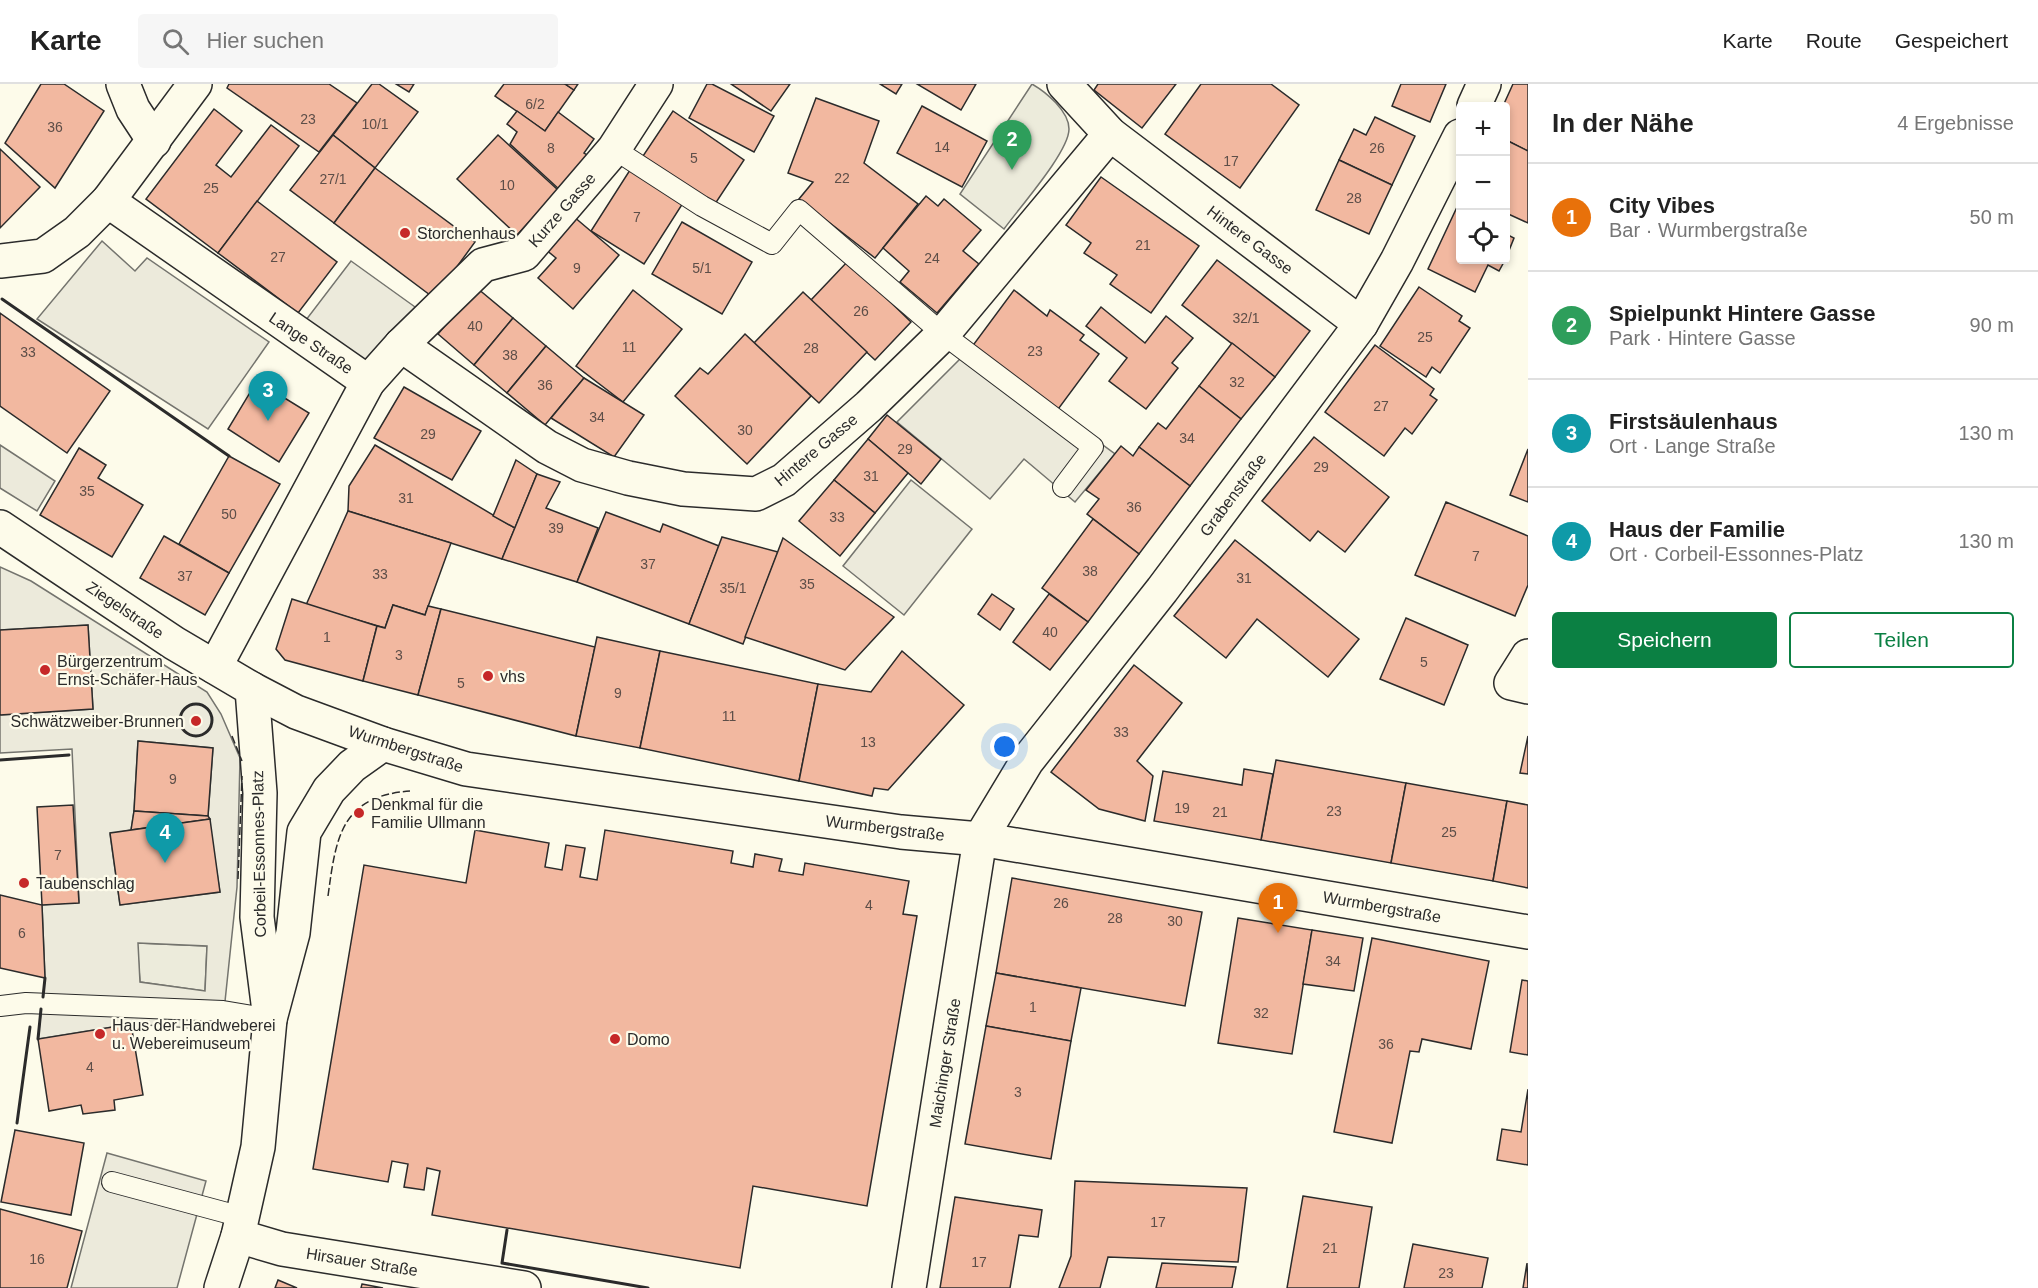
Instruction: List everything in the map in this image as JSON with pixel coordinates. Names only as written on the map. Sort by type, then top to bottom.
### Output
[{"type":"street","points":[[123,84],[133,109],[154,141]]},
{"type":"street","points":[[0,261],[43,256],[77,232],[108,201],[195,84]]},
{"type":"street","name":"Kurze Gasse","points":[[368,382],[401,345],[483,265],[524,254],[614,149],[656,84]]},
{"type":"street","name":"Hintere Gasse","points":[[1065,84],[1110,134],[1360,324]]},
{"type":"street","points":[[1476,102],[1484,84]]},
{"type":"street","name":"Hintere Gasse","points":[[401,345],[547,447],[582,465],[628,478],[683,489],[756,494],[784,480],[869,406],[943,334],[1110,134]]},
{"type":"street","name":"Grabenstraße","points":[[980,839],[1027,761],[1168,581],[1360,324],[1398,261],[1456,146]]},
{"type":"street","name":"Lange Straße","points":[[108,201],[368,382],[215,667]]},
{"type":"street","name":"Ziegelstraße","points":[[0,527],[174,643],[252,689]]},
{"type":"street","points":[[1528,656],[1511,683],[1528,687]]},
{"type":"street","name":"Wurmbergstraße","points":[[252,689],[296,712],[383,744],[466,769],[902,832],[980,839],[1528,932]]},
{"type":"street","name":"Corbeil-Essonnes-Platz","points":[[252,689],[260,793],[257,917],[270,1019]]},
{"type":"street","name":"Corbeil-Essonnes-Platz","points":[[221,1288],[240,1227],[258,1147],[270,1019],[293,933],[304,832],[329,790],[352,766],[383,744]]},
{"type":"street","name":"Maichinger Straße","points":[[909,1288],[980,839]]},
{"type":"street","name":"Hirsauer Straße","points":[[240,1227],[282,1249],[504,1287]]},
{"type":"lane","points":[[614,149],[702,206],[772,244],[799,210],[943,334],[1093,447],[1063,486]]},
{"type":"lane","points":[[0,1006],[26,1002],[223,1011],[270,1019]]},
{"type":"lane","points":[[112,1182],[240,1227]]},
{"type":"shaded area","points":[[1032,84],[1050,97],[1061,109],[1069,129],[1067,139],[1052,165],[1004,229],[960,194]]},
{"type":"shaded area","points":[[102,241],[135,271],[147,258],[269,342],[208,429],[37,319]]},
{"type":"shaded area","points":[[351,261],[429,317],[368,382],[296,333]]},
{"type":"shaded area","points":[[971,348],[1115,454],[1075,502],[1024,459],[990,499],[897,422]]},
{"type":"shaded area","points":[[0,445],[55,481],[37,511],[0,488]]},
{"type":"shaded area","points":[[911,480],[972,529],[904,615],[843,566]]},
{"type":"shaded area","points":[[0,567],[31,581],[207,692],[221,714],[240,758],[237,887],[222,1030],[131,1024],[38,1039],[45,978],[42,905],[79,902],[72,749],[0,753],[0,715],[93,709],[88,625],[0,630]],"holes":[[[138,741],[213,748],[208,816],[220,892],[120,905],[110,834],[131,830]],[[138,943],[207,946],[205,991],[140,982]]]},
{"type":"shaded area","points":[[137,943],[207,946],[205,991],[140,982]]},
{"type":"shaded area","points":[[107,1153],[206,1181],[177,1288],[71,1288]]},
{"type":"building","points":[[41,84],[64,84],[104,111],[55,188],[5,143]]},
{"type":"building","points":[[229,84],[329,84],[357,103],[319,152],[227,88]]},
{"type":"building","points":[[372,84],[379,84],[418,112],[375,168],[333,135]]},
{"type":"building","points":[[396,84],[414,84],[409,92]]},
{"type":"building","points":[[504,84],[565,84],[574,90],[545,131],[495,96]]},
{"type":"building","points":[[565,84],[578,84],[574,90]]},
{"type":"building","points":[[707,84],[712,84],[774,116],[754,152],[689,118]]},
{"type":"building","points":[[731,84],[790,84],[771,111]]},
{"type":"building","points":[[880,84],[902,84],[896,94]]},
{"type":"building","points":[[917,84],[976,84],[961,110]]},
{"type":"building","points":[[1098,84],[1176,84],[1142,128],[1094,90]]},
{"type":"building","points":[[1201,84],[1271,84],[1299,105],[1240,188],[1165,134]]},
{"type":"building","points":[[1401,84],[1446,84],[1430,122],[1392,106]]},
{"type":"building","points":[[1513,84],[1528,84],[1528,151],[1510,142],[1510,102],[1505,102]]},
{"type":"building","points":[[816,98],[879,121],[864,163],[918,204],[875,258],[799,199],[813,182],[788,173]]},
{"type":"building","points":[[922,106],[987,141],[962,187],[897,153]]},
{"type":"building","points":[[214,109],[242,131],[216,165],[231,177],[271,125],[299,146],[218,253],[146,199]]},
{"type":"building","points":[[517,111],[545,131],[558,112],[594,139],[584,153],[587,155],[561,191],[510,144],[517,132],[507,124]]},
{"type":"building","points":[[673,111],[744,160],[715,204],[643,156]]},
{"type":"building","points":[[1375,117],[1415,136],[1392,185],[1339,160],[1354,129],[1366,135]]},
{"type":"building","points":[[333,135],[375,168],[334,223],[290,190]]},
{"type":"building","points":[[498,135],[558,190],[517,235],[457,179]]},
{"type":"building","points":[[1510,142],[1528,151],[1528,223],[1510,215]]},
{"type":"building","points":[[0,149],[40,187],[0,228]]},
{"type":"building","points":[[1339,160],[1392,185],[1369,234],[1316,210]]},
{"type":"building","name":"Storchenhaus","points":[[375,168],[475,242],[434,298],[334,223]]},
{"type":"building","points":[[630,170],[683,203],[644,264],[591,231]]},
{"type":"building","points":[[1101,177],[1199,246],[1151,313],[1110,284],[1117,275],[1084,253],[1091,243],[1066,225]]},
{"type":"building","points":[[926,196],[938,206],[944,199],[981,230],[963,251],[979,264],[937,313],[900,282],[909,271],[883,248]]},
{"type":"building","points":[[257,201],[337,262],[298,313],[218,253]]},
{"type":"building","points":[[1456,209],[1456,264],[1503,264],[1499,271],[1488,265],[1475,292],[1428,269]]},
{"type":"building","points":[[573,216],[619,255],[573,309],[538,278],[556,258],[545,249]]},
{"type":"building","points":[[682,222],[752,262],[722,314],[652,274]]},
{"type":"building","points":[[1510,236],[1514,238],[1510,248]]},
{"type":"building","points":[[1217,260],[1310,331],[1275,377],[1182,305]]},
{"type":"building","points":[[848,261],[911,322],[875,360],[811,300]]},
{"type":"building","points":[[1419,287],[1462,316],[1459,321],[1470,328],[1440,373],[1432,367],[1426,377],[1380,346]]},
{"type":"building","points":[[477,288],[513,318],[474,365],[438,334]]},
{"type":"building","points":[[633,290],[682,329],[623,402],[576,366]]},
{"type":"building","points":[[1014,290],[1047,316],[1050,310],[1084,335],[1080,340],[1099,354],[1056,412],[971,348]]},
{"type":"building","points":[[803,292],[867,352],[819,403],[754,343]]},
{"type":"building","points":[[1101,307],[1145,343],[1166,316],[1193,338],[1172,363],[1178,368],[1146,409],[1109,381],[1127,358],[1086,326]]},
{"type":"building","points":[[0,313],[110,391],[67,453],[0,406]]},
{"type":"building","points":[[513,318],[546,346],[507,393],[474,365]]},
{"type":"building","points":[[745,334],[811,396],[747,464],[675,396],[700,368],[708,374]]},
{"type":"building","points":[[1232,343],[1275,377],[1241,419],[1199,386]]},
{"type":"building","points":[[1375,345],[1434,389],[1430,395],[1437,400],[1412,434],[1405,428],[1384,456],[1325,412]]},
{"type":"building","points":[[546,346],[584,378],[545,425],[507,393]]},
{"type":"building","points":[[584,378],[644,415],[614,457],[551,418]]},
{"type":"building","points":[[257,381],[309,413],[279,462],[228,429]]},
{"type":"building","points":[[1199,386],[1241,419],[1190,486],[1139,447],[1158,423],[1166,429]]},
{"type":"building","points":[[404,387],[481,431],[452,480],[374,438]]},
{"type":"building","points":[[887,415],[941,459],[921,484],[868,439]]},
{"type":"building","points":[[1314,437],[1389,497],[1345,552],[1318,531],[1310,541],[1262,501]]},
{"type":"building","points":[[868,439],[908,473],[875,513],[834,480]]},
{"type":"building","points":[[375,445],[515,528],[502,559],[348,511],[349,486]]},
{"type":"building","points":[[1121,446],[1133,456],[1139,447],[1190,486],[1139,554],[1087,514],[1099,499],[1086,490]]},
{"type":"building","points":[[79,448],[106,465],[98,478],[143,505],[112,557],[40,515]]},
{"type":"building","points":[[1528,449],[1528,502],[1510,495]]},
{"type":"building","points":[[229,456],[280,484],[229,573],[179,544]]},
{"type":"building","points":[[516,460],[537,474],[515,528],[493,516]]},
{"type":"building","points":[[537,474],[560,482],[546,508],[598,528],[577,582],[502,559]]},
{"type":"building","points":[[834,480],[875,513],[840,556],[799,521]]},
{"type":"building","points":[[1446,502],[1528,536],[1528,585],[1515,616],[1415,575]]},
{"type":"building","points":[[348,511],[451,543],[425,615],[393,605],[385,628],[306,605]]},
{"type":"building","points":[[606,512],[660,532],[663,524],[719,546],[689,624],[577,582]]},
{"type":"building","points":[[1093,519],[1139,554],[1088,622],[1042,588]]},
{"type":"building","points":[[164,536],[229,573],[205,615],[140,578]]},
{"type":"building","points":[[722,537],[778,552],[743,644],[689,624]]},
{"type":"building","points":[[783,538],[894,617],[845,670],[745,637]]},
{"type":"building","points":[[1235,540],[1359,639],[1328,677],[1257,619],[1226,658],[1174,616]]},
{"type":"building","points":[[992,594],[1014,609],[1000,630],[978,614]]},
{"type":"building","points":[[1049,594],[1088,622],[1050,670],[1013,642]]},
{"type":"building","points":[[292,599],[377,626],[363,681],[285,660],[276,649]]},
{"type":"building","points":[[393,605],[425,615],[428,606],[441,609],[418,695],[363,681],[377,626],[385,628]]},
{"type":"building","points":[[441,609],[595,647],[576,736],[418,695]]},
{"type":"building","points":[[1406,618],[1468,645],[1444,705],[1380,679]]},
{"type":"building","name":"Bürgerzentrum Ernst-Schäfer-Haus","points":[[88,625],[93,709],[0,715],[0,630]]},
{"type":"building","points":[[597,637],[660,651],[640,748],[576,736]]},
{"type":"building","points":[[660,651],[818,684],[799,781],[640,748]]},
{"type":"building","points":[[902,651],[964,705],[888,790],[874,788],[872,796],[799,781],[818,684],[871,692]]},
{"type":"building","points":[[1134,665],[1182,703],[1137,761],[1153,776],[1145,821],[1099,809],[1051,772]]},
{"type":"building","points":[[1528,736],[1528,774],[1520,773]]},
{"type":"building","points":[[138,741],[213,748],[208,816],[134,811]]},
{"type":"building","points":[[1276,760],[1406,783],[1391,863],[1261,840]]},
{"type":"building","points":[[1244,769],[1273,774],[1261,840],[1154,821],[1163,771],[1242,785]]},
{"type":"building","points":[[1406,783],[1507,801],[1493,881],[1391,863]]},
{"type":"building","points":[[1507,801],[1528,805],[1528,888],[1493,881]]},
{"type":"building","points":[[73,805],[79,903],[42,905],[37,807]]},
{"type":"building","points":[[134,811],[208,816],[210,819],[131,830]]},
{"type":"building","points":[[210,819],[220,892],[120,905],[110,833]]},
{"type":"building","name":"Domo","points":[[475,830],[549,843],[545,867],[562,870],[566,845],[585,848],[580,877],[597,880],[605,830],[733,851],[731,863],[753,867],[755,854],[782,859],[779,871],[803,875],[805,863],[909,881],[903,914],[917,916],[867,1206],[753,1186],[740,1268],[432,1215],[440,1171],[427,1168],[424,1190],[404,1187],[408,1164],[392,1161],[388,1182],[313,1169],[364,865],[466,883]]},
{"type":"building","points":[[1012,878],[1202,912],[1185,1006],[996,973]]},
{"type":"building","points":[[0,895],[42,905],[45,978],[0,968]]},
{"type":"building","points":[[1238,918],[1312,930],[1292,1054],[1218,1043]]},
{"type":"building","points":[[1312,930],[1363,938],[1354,991],[1303,984]]},
{"type":"building","points":[[1372,938],[1489,961],[1471,1049],[1422,1039],[1419,1052],[1410,1051],[1392,1143],[1334,1132]]},
{"type":"building","points":[[996,973],[1081,988],[1071,1041],[986,1026]]},
{"type":"building","points":[[1522,980],[1528,981],[1528,1055],[1510,1052]]},
{"type":"building","points":[[131,1024],[143,1095],[114,1100],[115,1110],[83,1114],[81,1105],[49,1111],[38,1039]]},
{"type":"building","points":[[986,1026],[1071,1041],[1051,1159],[965,1144]]},
{"type":"building","points":[[1528,1089],[1528,1165],[1497,1160],[1502,1129],[1521,1132]]},
{"type":"building","points":[[15,1130],[84,1143],[71,1215],[1,1202]]},
{"type":"building","points":[[1075,1181],[1247,1188],[1238,1262],[1108,1257],[1100,1288],[1059,1288],[1071,1256]]},
{"type":"building","points":[[1303,1196],[1372,1207],[1359,1288],[1287,1288]]},
{"type":"building","points":[[955,1197],[1042,1210],[1038,1237],[1019,1235],[1010,1288],[940,1288]]},
{"type":"building","points":[[0,1209],[82,1231],[67,1288],[0,1288]]},
{"type":"building","points":[[1413,1244],[1488,1258],[1482,1288],[1404,1288]]},
{"type":"building","points":[[1162,1263],[1236,1267],[1232,1288],[1156,1288]]},
{"type":"building","points":[[1527,1263],[1528,1288],[1523,1288]]},
{"type":"building","points":[[278,1280],[297,1288],[275,1288]]},
{"type":"building","points":[[362,1284],[383,1288],[361,1288]]},
{"type":"fence","points":[[232,736],[242,761]]},
{"type":"fence","points":[[238,879],[242,776]]},
{"type":"fence","points":[[328,896],[334,855],[346,823],[369,801],[410,791]]},
{"type":"wall","points":[[2,299],[229,456]]},
{"type":"wall","points":[[196,704],[207,709],[212,720],[207,731],[196,736],[185,731],[180,720],[185,709],[196,704]]},
{"type":"wall","points":[[0,760],[69,755]]},
{"type":"wall","points":[[43,997],[45,978]]},
{"type":"wall","points":[[38,1039],[41,1009]]},
{"type":"wall","points":[[17,1123],[30,1027]]},
{"type":"wall","points":[[507,1230],[502,1263],[648,1288]]},
{"type":"place","name":"Spielpunkt Hintere Gasse","points":[[1012,170]]},
{"type":"place","name":"Storchenhaus","points":[[405,233]]},
{"type":"place","name":"Firstsäulenhaus","points":[[268,421]]},
{"type":"place","name":"Bürgerzentrum Ernst-Schäfer-Haus","points":[[45,670]]},
{"type":"place","name":"vhs","points":[[488,676]]},
{"type":"place","name":"Schwätzweiber-Brunnen","points":[[196,721]]},
{"type":"place","name":"Denkmal für die Familie Ullmann","points":[[359,813]]},
{"type":"place","name":"Haus der Familie","points":[[165,863]]},
{"type":"place","name":"Taubenschlag","points":[[24,883]]},
{"type":"place","name":"City Vibes","points":[[1278,933]]},
{"type":"place","name":"Haus der Handweberei u. Webereimuseum","points":[[100,1034]]},
{"type":"place","name":"Domo","points":[[615,1039]]}]
